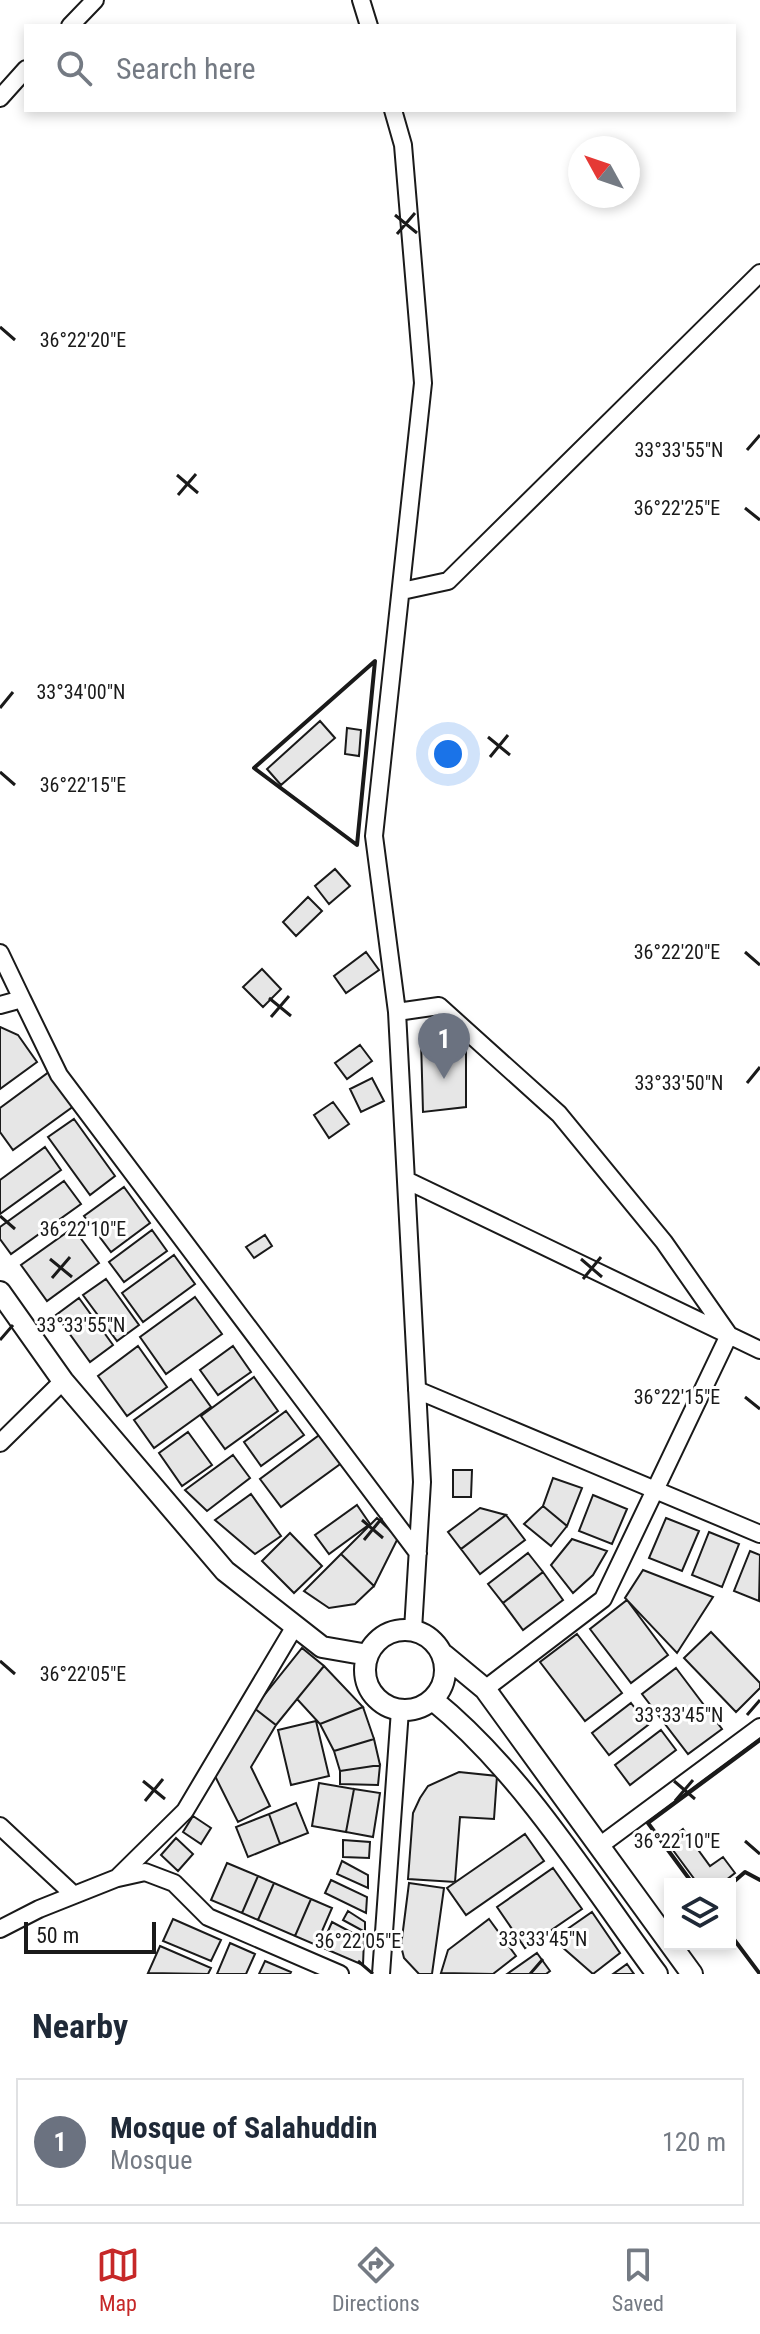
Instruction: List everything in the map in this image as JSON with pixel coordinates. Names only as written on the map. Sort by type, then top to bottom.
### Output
[{"type":"street","points":[[72,24],[95,0]]},
{"type":"street","points":[[361,0],[368,24]]},
{"type":"street","points":[[0,98],[24,71]]},
{"type":"street","points":[[394,112],[403,145],[423,383],[374,836],[397,1012],[422,1482],[413,1630]]},
{"type":"street","points":[[402,591],[448,581],[760,273]]},
{"type":"street","points":[[0,953],[59,1075],[418,1553]]},
{"type":"street","points":[[0,1005],[22,999]]},
{"type":"street","points":[[397,1012],[439,1006],[559,1114],[664,1242],[729,1335]]},
{"type":"street","points":[[406,1180],[760,1350]]},
{"type":"street","points":[[0,1292],[63,1381],[225,1571],[322,1647],[368,1655]]},
{"type":"street","points":[[485,1689],[603,1599],[729,1335]]},
{"type":"street","points":[[0,1443],[63,1381]]},
{"type":"street","points":[[417,1390],[760,1534]]},
{"type":"street","points":[[117,1878],[185,1811],[295,1626]]},
{"type":"street","points":[[444,1655],[446,1671],[443,1686],[433,1700],[418,1709],[389,1707],[370,1691],[365,1667],[368,1655],[386,1634],[413,1630],[437,1643],[444,1655],[485,1689],[692,1974]]},
{"type":"street","points":[[433,1700],[459,1721],[510,1777],[657,1974]]},
{"type":"street","points":[[381,1974],[400,1710]]},
{"type":"street","points":[[598,1847],[760,1727]]},
{"type":"street","points":[[0,1826],[74,1895]]},
{"type":"street","points":[[0,1929],[117,1878],[145,1872],[174,1883],[208,1917],[340,1974]]},
{"type":"building","points":[[320,721],[335,738],[281,785],[267,769]]},
{"type":"building","points":[[347,728],[361,730],[359,756],[345,754]]},
{"type":"building","points":[[335,869],[350,886],[329,904],[315,886]]},
{"type":"building","points":[[308,897],[322,911],[296,936],[283,922]]},
{"type":"building","points":[[366,952],[379,970],[346,993],[334,976]]},
{"type":"building","points":[[262,969],[281,989],[263,1007],[243,987]]},
{"type":"building","points":[[0,1027],[18,1035],[37,1062],[0,1089]]},
{"type":"building","points":[[435,1039],[466,1050],[466,1107],[423,1112],[421,1040]]},
{"type":"building","points":[[360,1045],[372,1061],[347,1079],[335,1063]]},
{"type":"building","points":[[53,1069],[78,1103],[13,1150],[0,1132],[0,1108]]},
{"type":"building","points":[[372,1078],[384,1101],[361,1112],[350,1089]]},
{"type":"building","points":[[333,1102],[349,1124],[329,1138],[314,1115]]},
{"type":"building","points":[[74,1119],[115,1176],[90,1195],[48,1137]]},
{"type":"building","points":[[45,1147],[61,1170],[0,1214],[0,1180]]},
{"type":"building","points":[[64,1181],[81,1204],[11,1254],[0,1239],[0,1227]]},
{"type":"building","points":[[124,1187],[150,1223],[111,1252],[84,1216]]},
{"type":"building","points":[[73,1228],[99,1263],[47,1301],[21,1265]]},
{"type":"building","points":[[152,1230],[167,1251],[124,1282],[109,1262]]},
{"type":"building","points":[[265,1235],[272,1246],[254,1258],[246,1247]]},
{"type":"building","points":[[174,1255],[195,1284],[143,1322],[122,1293]]},
{"type":"building","points":[[106,1279],[139,1325],[117,1341],[83,1295]]},
{"type":"building","points":[[195,1297],[222,1334],[166,1374],[140,1337]]},
{"type":"building","points":[[79,1298],[113,1345],[90,1362],[56,1315]]},
{"type":"building","points":[[138,1346],[167,1387],[127,1416],[98,1376]]},
{"type":"building","points":[[233,1346],[251,1372],[218,1395],[200,1370]]},
{"type":"building","points":[[254,1377],[278,1411],[225,1449],[201,1416]]},
{"type":"building","points":[[191,1379],[211,1407],[154,1448],[134,1420]]},
{"type":"building","points":[[286,1411],[304,1435],[261,1466],[244,1442]]},
{"type":"building","points":[[188,1432],[212,1465],[182,1486],[159,1453]]},
{"type":"building","points":[[322,1433],[343,1462],[281,1507],[260,1479]]},
{"type":"building","points":[[233,1455],[250,1478],[207,1511],[185,1490]]},
{"type":"building","points":[[453,1470],[472,1470],[471,1497],[453,1497]]},
{"type":"building","points":[[553,1478],[582,1488],[567,1526],[543,1506]]},
{"type":"building","points":[[251,1494],[281,1536],[255,1554],[215,1520]]},
{"type":"building","points":[[593,1495],[627,1509],[612,1544],[579,1531]]},
{"type":"building","points":[[357,1505],[370,1524],[329,1554],[315,1535]]},
{"type":"building","points":[[543,1506],[567,1526],[551,1546],[524,1524]]},
{"type":"building","points":[[480,1508],[506,1515],[461,1549],[448,1532]]},
{"type":"building","points":[[506,1515],[525,1540],[480,1574],[461,1549]]},
{"type":"building","points":[[377,1518],[398,1538],[374,1586],[341,1554]]},
{"type":"building","points":[[666,1518],[699,1531],[682,1571],[649,1558]]},
{"type":"building","points":[[709,1532],[739,1544],[722,1587],[692,1575]]},
{"type":"building","points":[[290,1533],[322,1566],[294,1593],[262,1561]]},
{"type":"building","points":[[572,1539],[607,1551],[593,1575],[573,1593],[551,1565]]},
{"type":"building","points":[[750,1551],[760,1555],[759,1601],[734,1591]]},
{"type":"building","points":[[528,1553],[543,1572],[503,1603],[488,1584]]},
{"type":"building","points":[[341,1554],[374,1586],[355,1604],[329,1608],[304,1591]]},
{"type":"building","points":[[643,1570],[713,1597],[677,1653],[625,1598]]},
{"type":"building","points":[[543,1572],[563,1600],[523,1630],[503,1603]]},
{"type":"building","points":[[627,1600],[668,1655],[631,1683],[590,1629]]},
{"type":"building","points":[[711,1632],[760,1683],[760,1688],[736,1712],[684,1658]]},
{"type":"building","points":[[577,1634],[622,1693],[585,1721],[540,1662]]},
{"type":"building","points":[[302,1648],[324,1666],[276,1725],[254,1708]]},
{"type":"building","points":[[324,1666],[363,1707],[320,1724],[297,1699]]},
{"type":"building","points":[[676,1668],[722,1729],[688,1754],[642,1694]]},
{"type":"building","points":[[631,1703],[648,1725],[609,1755],[592,1733]]},
{"type":"building","points":[[363,1707],[374,1739],[334,1751],[320,1724]]},
{"type":"building","points":[[254,1708],[276,1725],[251,1767],[270,1806],[238,1822],[215,1776]]},
{"type":"building","points":[[316,1721],[329,1776],[291,1785],[278,1730]]},
{"type":"building","points":[[661,1730],[676,1750],[630,1785],[615,1765]]},
{"type":"building","points":[[374,1739],[380,1765],[340,1771],[334,1751]]},
{"type":"building","points":[[380,1765],[378,1785],[340,1784],[340,1771]]},
{"type":"building","points":[[459,1772],[497,1776],[494,1819],[460,1817],[455,1882],[408,1879],[413,1813],[420,1798],[428,1786]]},
{"type":"building","points":[[319,1783],[354,1789],[346,1832],[312,1826]]},
{"type":"building","points":[[354,1789],[380,1793],[373,1837],[346,1832]]},
{"type":"building","points":[[296,1803],[308,1833],[280,1844],[269,1814]]},
{"type":"building","points":[[269,1814],[280,1844],[248,1857],[236,1827]]},
{"type":"building","points":[[193,1816],[211,1828],[201,1844],[183,1832]]},
{"type":"building","points":[[683,1829],[710,1866],[723,1857],[735,1873],[729,1878],[694,1878],[667,1842]]},
{"type":"building","points":[[525,1834],[544,1861],[466,1915],[447,1888]]},
{"type":"building","points":[[176,1838],[193,1854],[178,1871],[161,1855]]},
{"type":"building","points":[[343,1840],[370,1842],[369,1858],[343,1857]]},
{"type":"building","points":[[342,1861],[368,1875],[368,1888],[337,1874]]},
{"type":"building","points":[[227,1863],[258,1876],[242,1913],[211,1900]]},
{"type":"building","points":[[553,1868],[582,1909],[525,1948],[497,1907]]},
{"type":"building","points":[[258,1876],[274,1883],[258,1920],[242,1913]]},
{"type":"building","points":[[331,1880],[367,1897],[366,1913],[325,1893]]},
{"type":"building","points":[[274,1883],[311,1899],[295,1936],[258,1920]]},
{"type":"building","points":[[409,1883],[444,1888],[432,1974],[419,1974],[404,1958],[401,1946]]},
{"type":"building","points":[[311,1899],[332,1908],[316,1945],[295,1936]]},
{"type":"building","points":[[348,1911],[365,1922],[365,1932],[343,1920]]},
{"type":"building","points":[[592,1912],[620,1953],[593,1974],[553,1939]]},
{"type":"building","points":[[173,1919],[221,1940],[211,1961],[163,1941]]},
{"type":"building","points":[[489,1919],[516,1956],[493,1974],[441,1973],[448,1950]]},
{"type":"building","points":[[332,1922],[364,1939],[363,1965],[321,1947]]},
{"type":"building","points":[[230,1943],[255,1954],[246,1974],[217,1974]]},
{"type":"building","points":[[160,1946],[211,1968],[208,1974],[148,1973]]},
{"type":"building","points":[[537,1953],[550,1971],[546,1974],[507,1974]]},
{"type":"building","points":[[265,1961],[291,1972],[259,1974]]},
{"type":"building","points":[[627,1964],[634,1974],[613,1974]]},
{"type":"wall","points":[[375,661],[357,845],[254,768],[375,661]]},
{"type":"wall","points":[[689,1878],[648,1823],[760,1740]]},
{"type":"wall","points":[[736,1880],[745,1872],[760,1880]]},
{"type":"wall","points":[[736,1942],[760,1974]]},
{"type":"place","name":"Mosque of Salahuddin","points":[[444,1079]]}]
